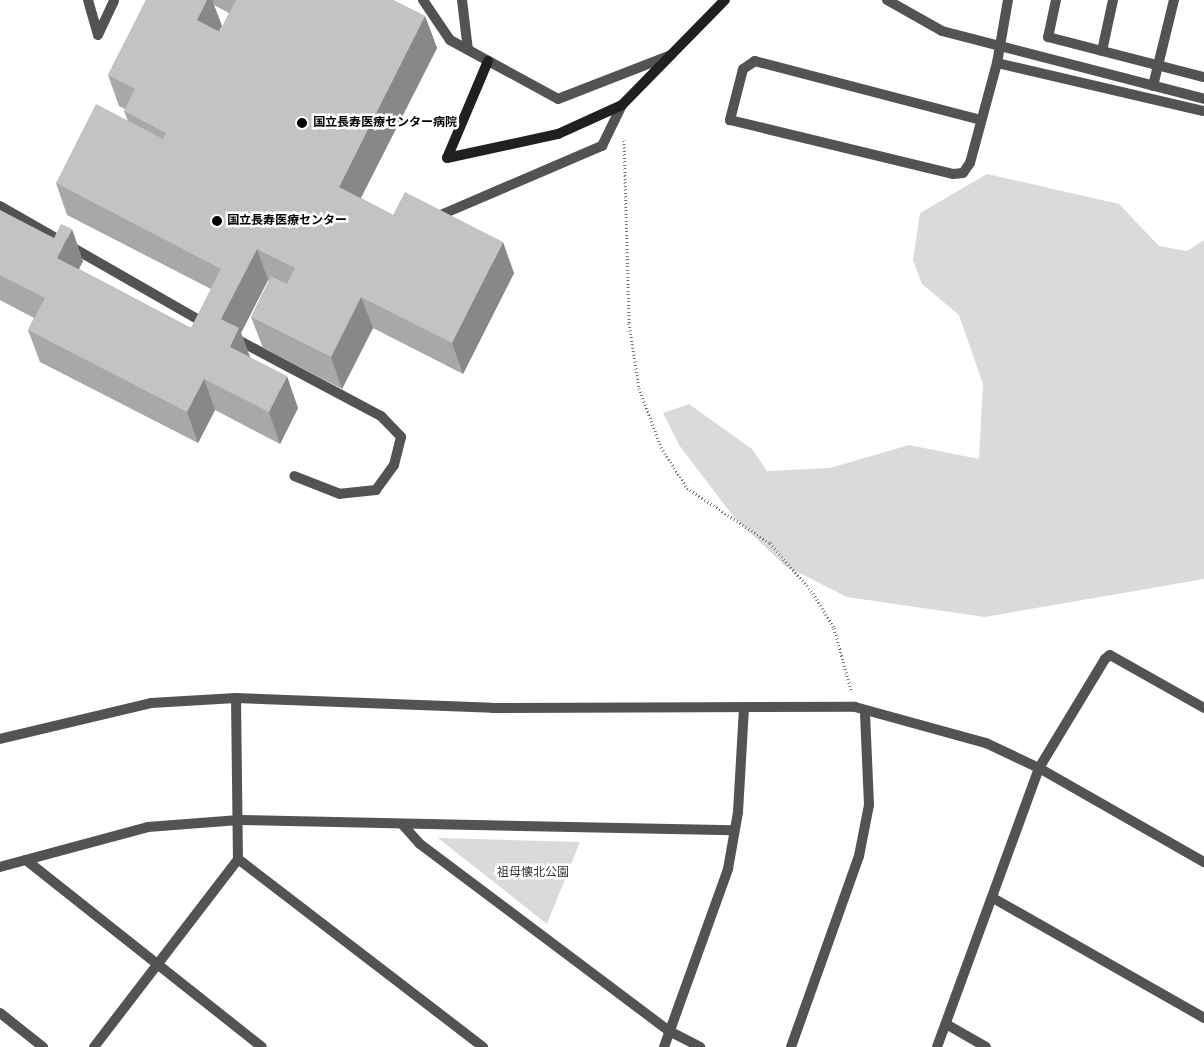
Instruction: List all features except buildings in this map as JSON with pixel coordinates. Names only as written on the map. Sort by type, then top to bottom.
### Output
[{"type":"street","points":[[88,0],[98,35],[114,0]]},
{"type":"street","points":[[423,0],[450,40],[558,100],[671,55]]},
{"type":"street","points":[[462,0],[468,50]]},
{"type":"street","points":[[436,217],[602,146],[622,105],[725,0]]},
{"type":"street","points":[[887,0],[942,31],[1204,99]]},
{"type":"street","points":[[981,120],[755,61],[743,69],[730,120],[952,174],[963,173],[970,163],[997,63],[997,45],[1008,0]]},
{"type":"street","points":[[1056,0],[1048,37],[1204,77]]},
{"type":"street","points":[[1102,52],[1113,0]]},
{"type":"street","points":[[1153,86],[1174,0]]},
{"type":"street","points":[[488,61],[447,158],[558,134],[622,105]]},
{"type":"street","points":[[997,63],[1204,111]]},
{"type":"street","points":[[0,206],[217,330]]},
{"type":"street","points":[[238,340],[381,416],[401,437],[394,465],[376,490],[340,494],[294,476]]},
{"type":"street","points":[[937,1047],[1039,768],[1110,655],[1204,708]]},
{"type":"street","points":[[94,1047],[238,859],[236,698]]},
{"type":"street","points":[[0,739],[151,703],[236,698],[492,708],[860,709],[928,725],[986,743],[1039,768],[1204,862]]},
{"type":"street","points":[[664,1047],[728,869],[733,830],[738,812],[744,709]]},
{"type":"street","points":[[791,1047],[859,856],[869,805],[860,709]]},
{"type":"street","points":[[0,867],[148,827],[239,820],[733,830]]},
{"type":"street","points":[[402,824],[420,844],[669,1031],[700,1047]]},
{"type":"street","points":[[238,859],[483,1047]]},
{"type":"street","points":[[26,860],[155,967],[262,1047]]},
{"type":"street","points":[[993,898],[1204,1018]]},
{"type":"street","points":[[0,1014],[44,1047]]},
{"type":"street","points":[[946,1024],[986,1047]]},
{"type":"path","points":[[622,105],[629,322],[639,388],[662,447],[687,488],[770,543],[813,593],[834,628],[860,709]]},
{"type":"green space","points":[[987,174],[1119,204],[1159,246],[1187,251],[1204,240],[1204,579],[985,617],[847,597],[784,565],[733,516],[679,445],[663,413],[689,404],[752,449],[767,471],[830,468],[909,445],[979,459],[983,384],[959,315],[922,284],[913,260],[920,213]]},
{"type":"green space","name":"祖母懐北公園","points":[[438,838],[580,842],[547,924]]},
{"type":"place","name":"国立長寿医療センター病院","points":[[302,123]]},
{"type":"place","name":"国立長寿医療センター","points":[[217,221]]}]
